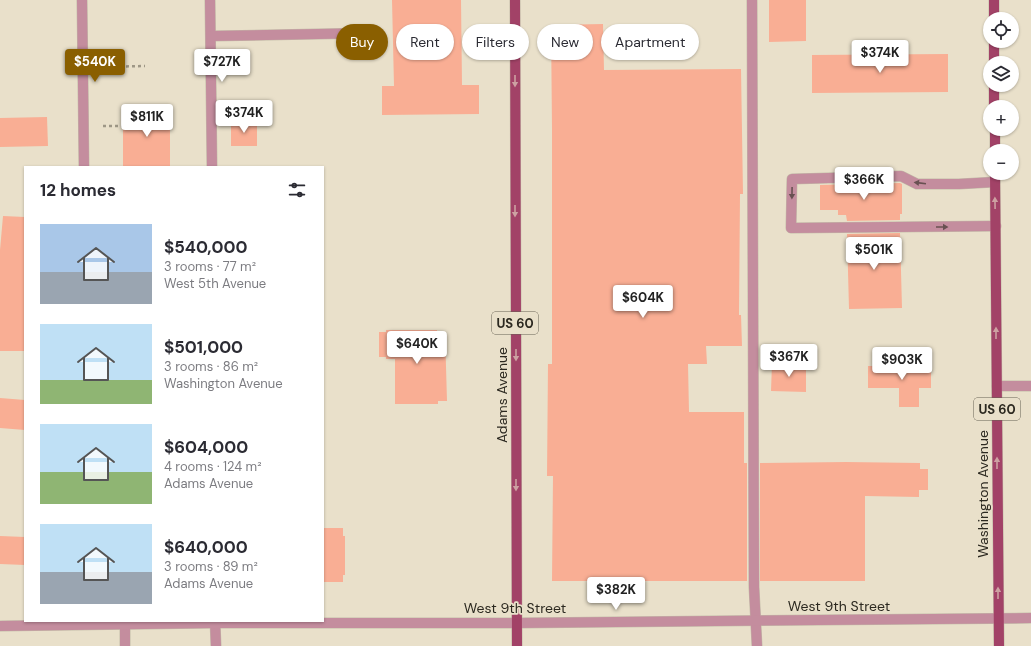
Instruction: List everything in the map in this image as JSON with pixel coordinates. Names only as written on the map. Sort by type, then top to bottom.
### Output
[{"type":"main road","name":"Adams Avenue","points":[[515,0],[517,646]]},
{"type":"main road","points":[[994,0],[994,12]]},
{"type":"main road","name":"Washington Avenue","points":[[995,180],[998,646]]},
{"type":"street","points":[[82,0],[84,166]]},
{"type":"street","points":[[210,0],[212,166]]},
{"type":"street","points":[[752,0],[754,587],[757,646]]},
{"type":"street","points":[[210,36],[336,34]]},
{"type":"street","points":[[983,180],[959,184],[917,184],[901,176],[792,179],[791,228],[996,226]]},
{"type":"street","points":[[996,386],[1031,386]]},
{"type":"street","name":"West 9th Street","points":[[0,626],[102,623],[125,625],[215,622],[517,623],[1031,618]]},
{"type":"street","points":[[215,622],[216,646]]},
{"type":"street","points":[[125,625],[125,646]]},
{"type":"path","points":[[98,67],[146,66]]},
{"type":"path","points":[[99,126],[122,126]]},
{"type":"building","points":[[392,0],[461,0],[462,85],[479,85],[479,114],[382,115],[382,86],[394,86]]},
{"type":"building","points":[[769,0],[806,0],[806,41],[769,42]]},
{"type":"building","points":[[593,24],[601,24],[601,60],[604,60],[604,70],[741,69],[743,194],[740,194],[739,315],[741,315],[742,346],[706,346],[707,364],[688,364],[689,412],[744,412],[744,463],[747,463],[747,581],[552,581],[553,476],[547,476],[548,364],[552,364],[551,60],[593,60]]},
{"type":"building","points":[[948,54],[948,92],[812,93],[812,55]]},
{"type":"building","points":[[164,105],[165,125],[170,125],[170,166],[123,166],[123,120],[133,120],[133,106]]},
{"type":"building","points":[[47,117],[48,146],[0,147],[0,118]]},
{"type":"building","points":[[231,121],[257,121],[257,146],[231,146]]},
{"type":"building","points":[[902,184],[902,214],[900,214],[900,220],[847,221],[846,215],[838,215],[838,210],[820,210],[820,185]]},
{"type":"building","points":[[3,216],[24,217],[24,351],[0,351],[0,250]]},
{"type":"building","points":[[900,233],[902,308],[849,309],[847,234]]},
{"type":"building","points":[[386,330],[437,330],[437,332],[445,332],[447,401],[438,401],[438,404],[395,404],[395,359],[379,357],[379,332],[386,332]]},
{"type":"building","points":[[772,363],[806,364],[806,392],[771,391]]},
{"type":"building","points":[[868,366],[931,366],[931,388],[919,388],[919,407],[899,407],[899,388],[868,388]]},
{"type":"building","points":[[0,398],[24,400],[24,430],[0,428]]},
{"type":"building","points":[[760,463],[920,463],[920,469],[928,469],[928,490],[919,490],[919,497],[865,496],[865,581],[760,581]]},
{"type":"building","points":[[324,528],[343,528],[343,536],[345,536],[345,575],[343,575],[343,582],[324,582]]},
{"type":"building","points":[[0,536],[24,537],[24,565],[0,564]]}]
